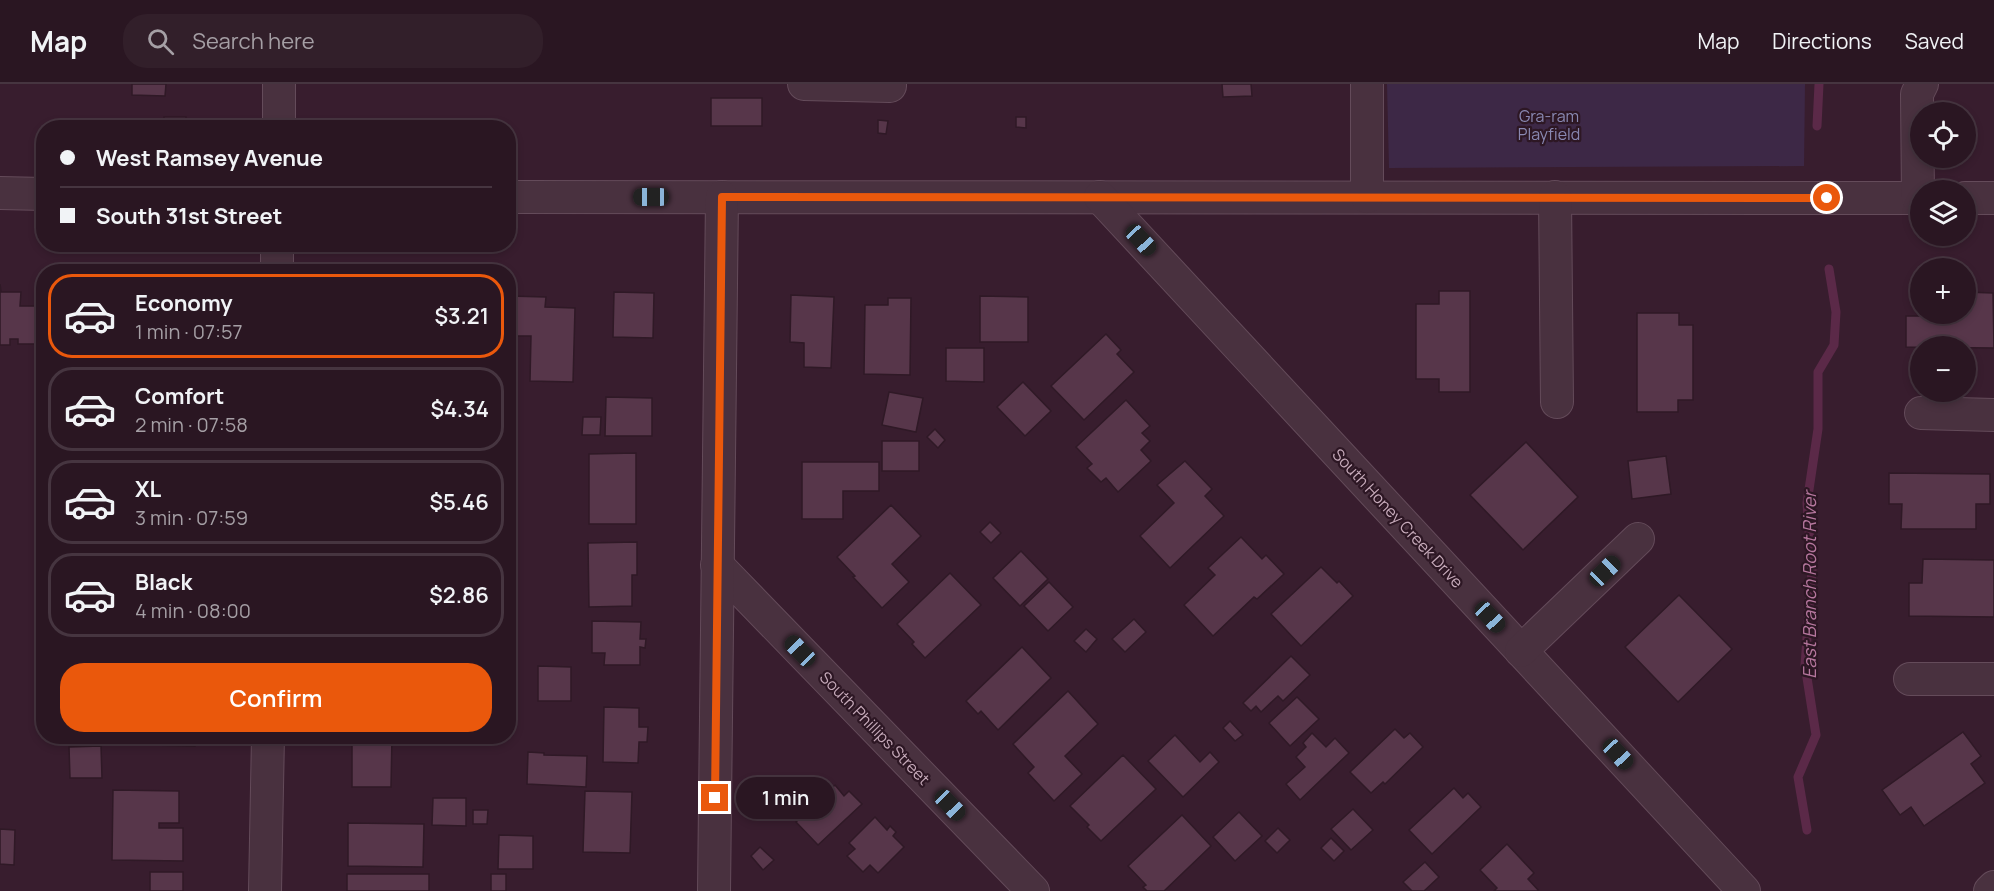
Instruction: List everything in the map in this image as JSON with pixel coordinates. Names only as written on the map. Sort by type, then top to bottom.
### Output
[{"type":"street","points":[[279,84],[279,120]]},
{"type":"street","points":[[804,84],[890,86],[890,84]]},
{"type":"street","points":[[1367,84],[1367,197]]},
{"type":"street","points":[[1919,180],[1917,94],[1922,84]]},
{"type":"street","points":[[0,193],[36,194]]},
{"type":"street","points":[[516,197],[1910,198]]},
{"type":"street","points":[[714,891],[722,197]]},
{"type":"street","name":"South Honey Creek Drive","points":[[1100,197],[1744,891]]},
{"type":"street","points":[[1555,197],[1557,402]]},
{"type":"street","points":[[1976,198],[1994,198]]},
{"type":"street","points":[[1921,413],[1994,415]]},
{"type":"street","points":[[1521,651],[1638,539]]},
{"type":"street","name":"South Phillips Street","points":[[717,565],[1033,891]]},
{"type":"street","points":[[1910,679],[1994,679]]},
{"type":"street","points":[[265,891],[268,744]]},
{"type":"street","points":[[1990,891],[1994,887]]},
{"type":"green space","name":"Gra-ram Playfield","points":[[1387,84],[1805,84],[1804,166],[1389,168]]},
{"type":"building","points":[[132,84],[166,84],[165,96],[132,95]]},
{"type":"building","points":[[1222,84],[1251,84],[1252,96],[1223,97]]},
{"type":"building","points":[[711,98],[762,98],[762,126],[711,126]]},
{"type":"building","points":[[164,117],[186,117],[186,120],[164,120]]},
{"type":"building","points":[[1016,117],[1026,117],[1026,128],[1016,127]]},
{"type":"building","points":[[878,120],[888,121],[886,134],[878,133]]},
{"type":"building","points":[[0,284],[1,292],[21,292],[20,306],[36,306],[36,344],[18,344],[18,339],[10,339],[10,345],[0,345]]},
{"type":"building","points":[[1439,291],[1470,291],[1470,392],[1439,392],[1439,379],[1416,379],[1416,304],[1439,304]]},
{"type":"building","points":[[614,292],[654,293],[653,338],[613,337]]},
{"type":"building","points":[[1976,292],[1993,293],[1994,348],[1976,348],[1976,336],[1910,336],[1910,347],[1906,347],[1906,316],[1910,316],[1910,324],[1976,324]]},
{"type":"building","points":[[791,295],[834,297],[831,368],[804,367],[804,343],[790,342]]},
{"type":"building","points":[[516,296],[546,297],[545,307],[575,308],[573,382],[530,381],[531,336],[516,336]]},
{"type":"building","points":[[980,296],[1028,297],[1028,342],[980,342]]},
{"type":"building","points":[[888,298],[911,298],[910,375],[864,374],[865,305],[888,305]]},
{"type":"building","points":[[1637,313],[1679,313],[1679,325],[1693,325],[1693,400],[1678,400],[1678,412],[1637,412]]},
{"type":"building","points":[[1106,334],[1121,350],[1117,354],[1134,372],[1084,420],[1051,386]]},
{"type":"building","points":[[946,348],[984,348],[984,382],[946,381]]},
{"type":"building","points":[[1023,382],[1051,411],[1025,436],[997,407]]},
{"type":"building","points":[[889,392],[923,398],[916,432],[882,425]]},
{"type":"building","points":[[606,397],[652,398],[652,436],[605,436]]},
{"type":"building","points":[[1126,400],[1150,426],[1142,433],[1150,441],[1141,450],[1151,461],[1118,492],[1106,478],[1101,482],[1087,468],[1092,464],[1076,447]]},
{"type":"building","points":[[583,417],[601,417],[600,435],[582,435]]},
{"type":"building","points":[[935,429],[945,440],[938,448],[927,437]]},
{"type":"building","points":[[882,441],[919,441],[919,471],[882,471]]},
{"type":"building","points":[[1526,442],[1578,497],[1523,550],[1470,495]]},
{"type":"building","points":[[636,453],[636,524],[589,524],[589,454]]},
{"type":"building","points":[[1666,456],[1671,494],[1632,499],[1628,461]]},
{"type":"building","points":[[1185,461],[1212,489],[1205,496],[1224,516],[1170,568],[1140,536],[1174,503],[1157,485]]},
{"type":"building","points":[[802,462],[879,462],[879,491],[843,491],[843,519],[802,519]]},
{"type":"building","points":[[1889,473],[1990,474],[1990,504],[1976,504],[1976,529],[1901,529],[1902,504],[1889,504]]},
{"type":"building","points":[[891,505],[921,536],[892,564],[909,582],[882,608],[837,557]]},
{"type":"building","points":[[990,522],[1001,533],[991,543],[980,532]]},
{"type":"building","points":[[1241,537],[1262,559],[1266,555],[1284,574],[1257,599],[1254,597],[1213,636],[1184,605],[1215,575],[1208,568]]},
{"type":"building","points":[[637,542],[637,575],[632,575],[632,606],[589,607],[588,543]]},
{"type":"building","points":[[1021,551],[1048,579],[1020,606],[993,578]]},
{"type":"building","points":[[1923,559],[1994,560],[1994,617],[1909,616],[1909,583],[1922,583]]},
{"type":"building","points":[[1321,567],[1353,596],[1301,646],[1271,614]]},
{"type":"building","points":[[950,573],[981,605],[925,658],[897,624]]},
{"type":"building","points":[[1049,582],[1073,607],[1048,631],[1024,606]]},
{"type":"building","points":[[1679,595],[1732,649],[1678,702],[1625,647]]},
{"type":"building","points":[[1134,619],[1146,632],[1125,652],[1112,639]]},
{"type":"building","points":[[592,621],[641,622],[640,639],[646,639],[645,648],[640,647],[640,665],[604,665],[605,653],[592,653]]},
{"type":"building","points":[[1086,629],[1097,639],[1086,652],[1074,641]]},
{"type":"building","points":[[1022,647],[1051,678],[998,730],[981,711],[978,714],[966,701]]},
{"type":"building","points":[[1291,656],[1310,675],[1283,701],[1278,696],[1261,712],[1256,706],[1251,711],[1243,703]]},
{"type":"building","points":[[538,666],[571,667],[571,701],[538,701]]},
{"type":"building","points":[[1068,691],[1098,724],[1065,756],[1082,774],[1054,801],[1028,773],[1034,767],[1013,744]]},
{"type":"building","points":[[1297,697],[1319,719],[1290,746],[1269,723]]},
{"type":"building","points":[[604,707],[639,708],[639,727],[648,727],[647,742],[639,742],[638,763],[603,762]]},
{"type":"building","points":[[1230,721],[1243,735],[1235,741],[1223,728]]},
{"type":"building","points":[[1395,729],[1404,738],[1410,733],[1423,747],[1385,784],[1383,782],[1371,793],[1350,772]]},
{"type":"building","points":[[1963,732],[1981,756],[1971,764],[1985,783],[1924,826],[1911,807],[1900,815],[1882,790]]},
{"type":"building","points":[[1312,733],[1326,747],[1335,738],[1349,753],[1300,800],[1286,784],[1305,767],[1296,757],[1306,747],[1303,743]]},
{"type":"building","points":[[1175,735],[1200,762],[1210,752],[1219,762],[1183,797],[1148,761]]},
{"type":"building","points":[[195,744],[195,746],[150,745]]},
{"type":"building","points":[[352,744],[392,744],[391,787],[352,787]]},
{"type":"building","points":[[101,746],[102,778],[70,778],[69,747]]},
{"type":"building","points":[[528,752],[544,753],[544,755],[587,756],[586,787],[527,784]]},
{"type":"building","points":[[1123,755],[1156,789],[1101,841],[1070,806]]},
{"type":"building","points":[[835,785],[844,796],[849,791],[862,804],[818,845],[796,822]]},
{"type":"building","points":[[1454,788],[1463,798],[1468,793],[1481,807],[1432,854],[1409,830]]},
{"type":"building","points":[[113,790],[179,791],[179,823],[159,823],[159,828],[183,828],[183,861],[112,860]]},
{"type":"building","points":[[585,791],[632,792],[630,853],[583,852]]},
{"type":"building","points":[[433,798],[466,798],[466,826],[432,825]]},
{"type":"building","points":[[1353,809],[1373,830],[1351,850],[1331,829]]},
{"type":"building","points":[[473,810],[488,810],[487,824],[473,824]]},
{"type":"building","points":[[1239,812],[1262,836],[1235,861],[1213,837]]},
{"type":"building","points":[[1182,815],[1211,846],[1164,891],[1147,891],[1143,887],[1146,885],[1128,866]]},
{"type":"building","points":[[875,817],[887,830],[890,826],[896,832],[893,836],[904,847],[878,873],[870,865],[863,872],[847,856],[855,849],[849,843]]},
{"type":"building","points":[[348,823],[424,824],[423,867],[348,866]]},
{"type":"building","points":[[1278,828],[1290,840],[1277,853],[1265,841]]},
{"type":"building","points":[[0,829],[15,830],[14,865],[0,864]]},
{"type":"building","points":[[499,835],[533,836],[533,869],[498,869]]},
{"type":"building","points":[[1331,838],[1344,851],[1334,861],[1321,848]]},
{"type":"building","points":[[1507,844],[1534,873],[1528,879],[1539,891],[1494,891],[1497,888],[1480,870]]},
{"type":"building","points":[[760,847],[774,860],[763,870],[751,856]]},
{"type":"building","points":[[1425,862],[1439,877],[1424,891],[1412,891],[1403,882]]},
{"type":"building","points":[[150,872],[183,872],[183,891],[150,891]]},
{"type":"building","points":[[347,874],[429,874],[429,891],[347,891]]},
{"type":"building","points":[[491,874],[506,874],[506,891],[491,891]]},
{"type":"waterway","name":"East Branch Root River","points":[[1817,126],[1819,84]]},
{"type":"waterway","name":"East Branch Root River","points":[[1807,830],[1798,777],[1816,735],[1805,665],[1812,571],[1807,503],[1818,429],[1818,372],[1834,345],[1836,312],[1829,269]]},
{"type":"route","points":[[715,798],[722,197],[1827,198]]}]
